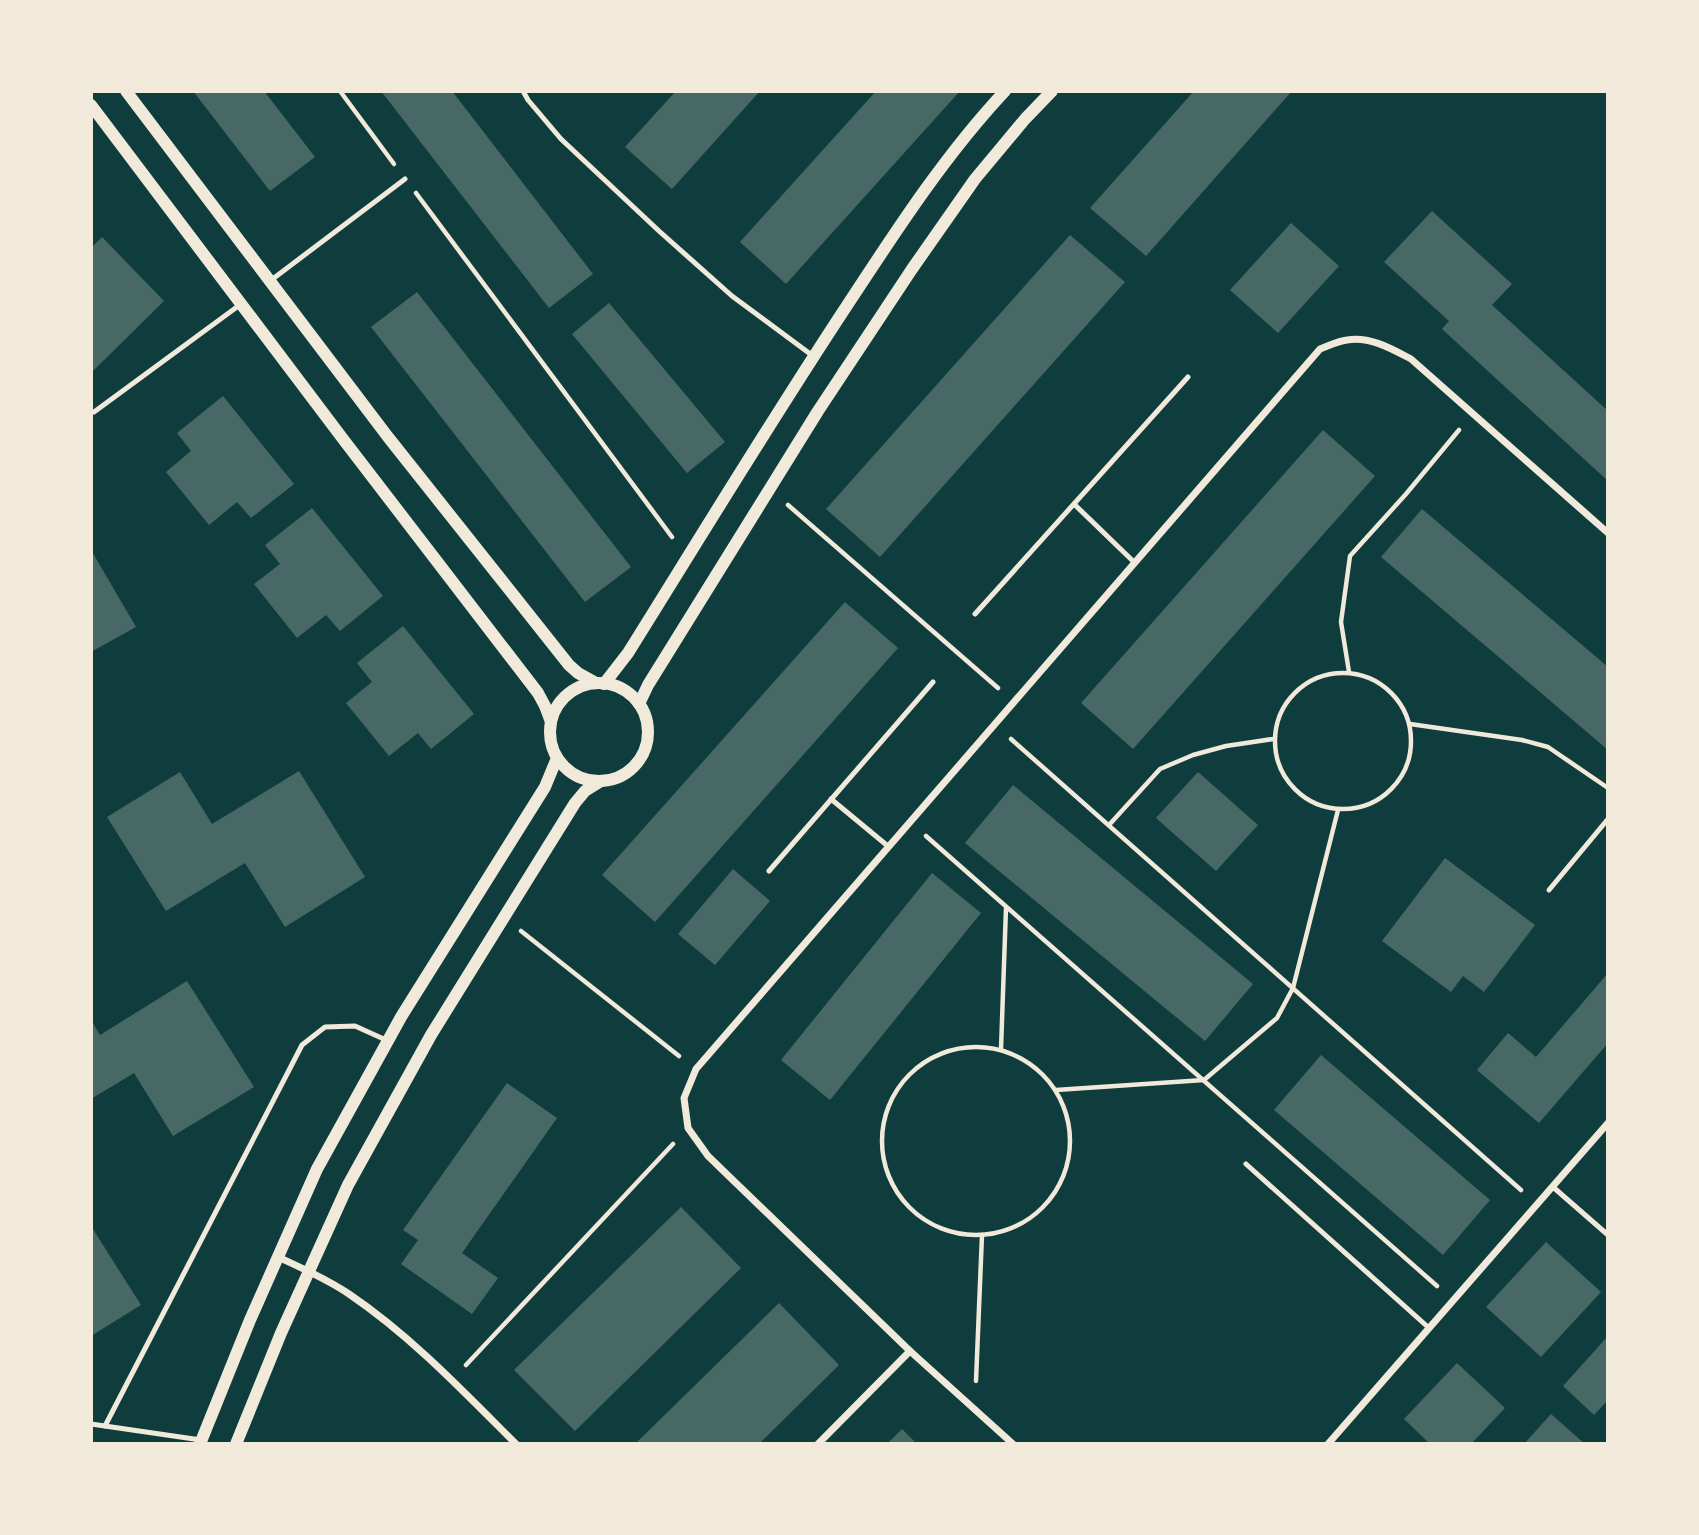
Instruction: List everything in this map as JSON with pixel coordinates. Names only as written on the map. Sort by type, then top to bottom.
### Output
[{"type":"street","points":[[126,91],[388,437],[569,665],[578,673],[600,683],[617,687],[639,704],[648,732],[639,760],[629,771],[601,781],[576,775],[565,768],[557,758],[550,735],[556,708],[567,695],[580,687],[600,683],[628,653],[813,356],[884,250],[948,159],[1005,91]]},
{"type":"street","points":[[639,704],[648,685],[818,411],[912,269],[975,179],[1052,91]]},
{"type":"street","points":[[91,105],[538,693],[551,722]]},
{"type":"street","points":[[1013,1444],[910,1351],[708,1156],[688,1128],[684,1098],[696,1069],[1320,349],[1348,339],[1369,340],[1390,347],[1411,359],[1608,533]]},
{"type":"street","points":[[200,1442],[250,1320],[317,1170],[401,1017],[545,787],[557,758]]},
{"type":"street","points":[[236,1444],[281,1333],[348,1185],[418,1058],[575,803],[585,791],[601,781]]},
{"type":"street","points":[[1328,1444],[1608,1123]]},
{"type":"street","points":[[278,1257],[348,1294],[416,1346],[516,1444]]},
{"type":"street","points":[[818,1444],[910,1351]]},
{"type":"lane","points":[[523,91],[561,139],[659,231],[732,296],[813,356]]},
{"type":"lane","points":[[270,281],[405,179]]},
{"type":"lane","points":[[94,412],[241,304]]},
{"type":"lane","points":[[975,614],[1188,377]]},
{"type":"lane","points":[[1073,504],[1135,563]]},
{"type":"lane","points":[[769,871],[933,682]]},
{"type":"lane","points":[[831,799],[889,847]]},
{"type":"lane","points":[[1549,890],[1608,819]]},
{"type":"lane","points":[[105,1426],[302,1045],[325,1027],[355,1026],[388,1041]]},
{"type":"lane","points":[[1246,1164],[1429,1328]]},
{"type":"lane","points":[[1553,1187],[1608,1235]]},
{"type":"lane","points":[[91,1424],[200,1442]]},
{"type":"path","points":[[340,91],[688,557]]},
{"type":"path","points":[[1349,672],[1341,622],[1350,556],[1406,494],[1472,413]]},
{"type":"path","points":[[770,489],[1014,703]]},
{"type":"path","points":[[1349,672],[1383,685],[1400,702],[1410,724],[1412,747],[1401,779],[1384,797],[1363,808],[1338,810],[1306,800],[1288,784],[1277,763],[1273,739],[1286,702],[1303,685],[1324,675],[1349,672]]},
{"type":"path","points":[[995,724],[1537,1205]]},
{"type":"path","points":[[1410,724],[1522,740],[1548,747],[1608,788]]},
{"type":"path","points":[[1109,825],[1160,769],[1193,755],[1226,746],[1273,739]]},
{"type":"path","points":[[1056,1090],[1204,1080],[1277,1018],[1293,988],[1338,810]]},
{"type":"path","points":[[910,822],[1454,1300]]},
{"type":"path","points":[[1001,1049],[1006,907]]},
{"type":"path","points":[[503,918],[696,1069]]},
{"type":"path","points":[[968,1046],[1001,1049],[1034,1066],[1056,1090],[1069,1121],[1070,1153],[1061,1183],[1042,1209],[1014,1227],[982,1235],[950,1232],[909,1208],[890,1181],[882,1149],[884,1116],[898,1087],[936,1055],[968,1046]]},
{"type":"path","points":[[452,1380],[688,1128]]},
{"type":"path","points":[[975,1410],[982,1235]]},
{"type":"building","points":[[193,91],[264,91],[315,157],[270,191]]},
{"type":"building","points":[[381,91],[452,91],[593,274],[549,308]]},
{"type":"building","points":[[676,91],[760,91],[672,189],[625,147]]},
{"type":"building","points":[[876,91],[960,91],[786,284],[740,242]]},
{"type":"building","points":[[1194,91],[1292,91],[1146,256],[1090,208]]},
{"type":"building","points":[[1432,211],[1512,284],[1492,305],[1608,411],[1608,481],[1442,329],[1449,321],[1384,262]]},
{"type":"building","points":[[1291,223],[1339,266],[1278,333],[1230,290]]},
{"type":"building","points":[[1070,235],[1125,282],[880,557],[826,509]]},
{"type":"building","points":[[102,237],[164,301],[93,371],[91,248]]},
{"type":"building","points":[[417,292],[631,567],[585,602],[371,327]]},
{"type":"building","points":[[609,303],[725,442],[687,473],[572,334]]},
{"type":"building","points":[[223,396],[294,484],[251,518],[237,502],[209,525],[166,472],[191,451],[177,433]]},
{"type":"building","points":[[1323,430],[1375,476],[1133,749],[1081,703]]},
{"type":"building","points":[[312,508],[383,596],[340,631],[326,615],[297,638],[254,584],[280,564],[265,545]]},
{"type":"building","points":[[1422,509],[1608,667],[1608,750],[1381,557]]},
{"type":"building","points":[[91,550],[136,627],[91,652]]},
{"type":"building","points":[[845,602],[898,648],[655,922],[602,875]]},
{"type":"building","points":[[403,626],[474,714],[431,749],[418,733],[389,756],[346,703],[372,682],[357,663]]},
{"type":"building","points":[[299,771],[365,877],[285,927],[245,863],[166,911],[107,817],[180,772],[212,824]]},
{"type":"building","points":[[1198,772],[1258,825],[1216,871],[1156,818]]},
{"type":"building","points":[[1013,785],[1253,984],[1205,1041],[965,843]]},
{"type":"building","points":[[1445,858],[1535,925],[1484,992],[1463,976],[1451,992],[1382,941]]},
{"type":"building","points":[[733,869],[770,901],[715,965],[678,934]]},
{"type":"building","points":[[932,873],[981,913],[830,1100],[781,1060]]},
{"type":"building","points":[[1608,973],[1608,1043],[1539,1123],[1477,1070],[1508,1033],[1536,1057]]},
{"type":"building","points":[[187,981],[254,1087],[173,1136],[134,1073],[91,1099],[91,1020],[100,1035]]},
{"type":"building","points":[[1321,1055],[1490,1200],[1443,1255],[1274,1110]]},
{"type":"building","points":[[507,1083],[557,1118],[462,1253],[498,1278],[472,1314],[401,1264],[418,1240],[403,1230]]},
{"type":"building","points":[[681,1207],[741,1268],[575,1431],[514,1370]]},
{"type":"building","points":[[91,1226],[141,1305],[91,1336]]},
{"type":"building","points":[[1546,1242],[1601,1292],[1541,1357],[1486,1307]]},
{"type":"building","points":[[779,1303],[839,1365],[759,1444],[635,1444]]},
{"type":"building","points":[[1608,1336],[1608,1400],[1594,1415],[1563,1386]]},
{"type":"building","points":[[1457,1363],[1505,1408],[1471,1444],[1430,1444],[1404,1419]]},
{"type":"building","points":[[1551,1414],[1585,1444],[1524,1444]]},
{"type":"building","points":[[902,1429],[917,1444],[887,1444]]}]
